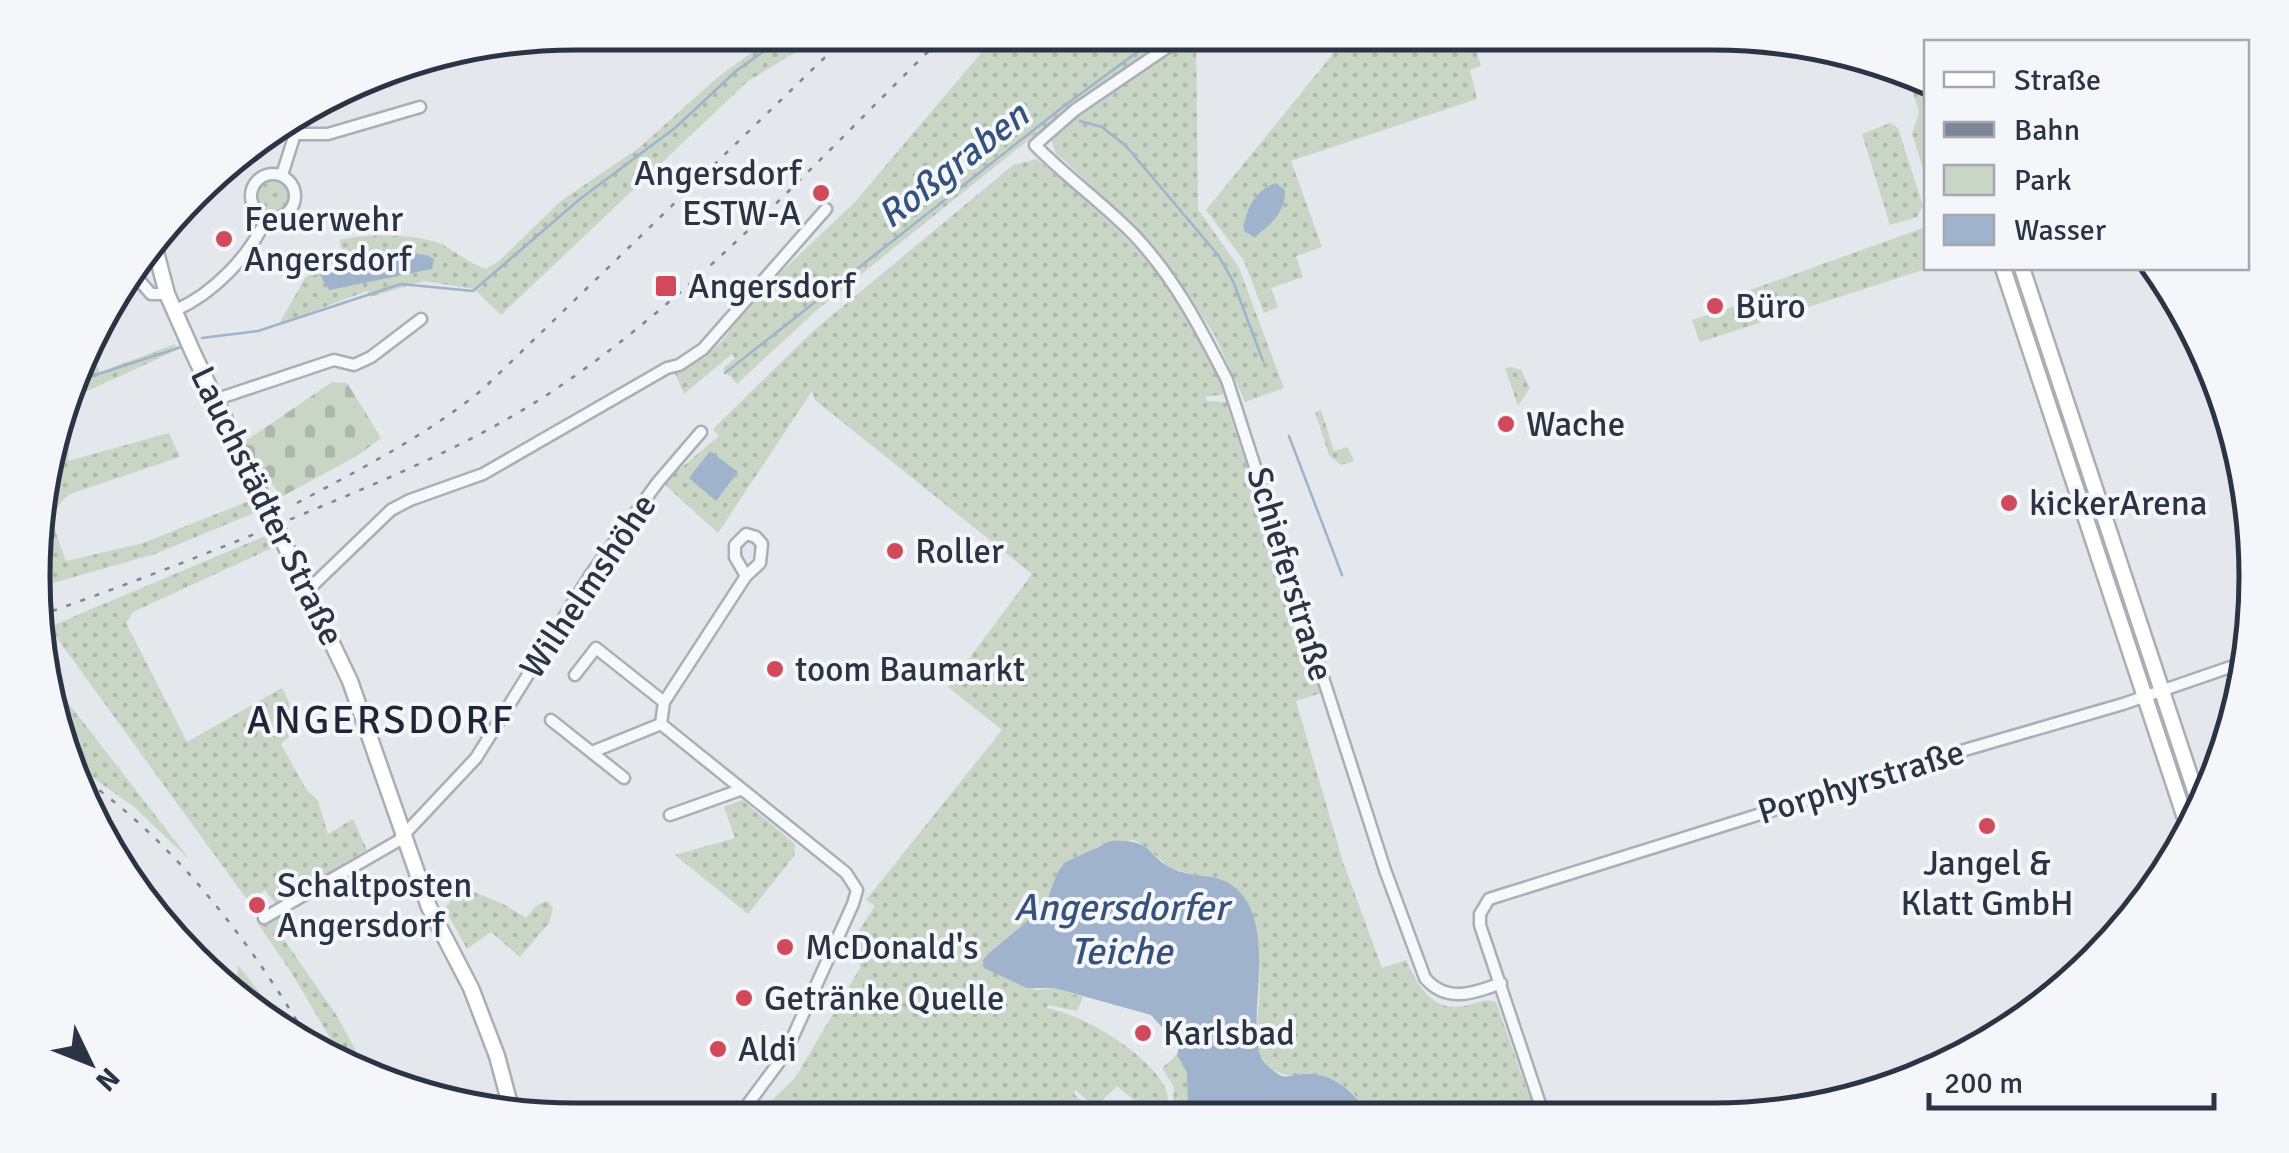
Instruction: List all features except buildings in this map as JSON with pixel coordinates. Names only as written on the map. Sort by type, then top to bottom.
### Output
[{"type":"main road","name":"Lauchstädter Straße","points":[[158,258],[174,312],[354,693],[429,907],[471,988],[508,1098]]},
{"type":"main road","points":[[2004,270],[2183,812]]},
{"type":"main road","points":[[2023,270],[2195,788]]},
{"type":"street","name":"Schieferstraße","points":[[1163,50],[1090,100],[1035,145],[1068,179],[1134,234],[1198,323],[1227,380],[1390,886],[1425,978],[1434,989],[1448,994],[1466,994],[1501,983]]},
{"type":"street","points":[[282,175],[295,134],[328,134],[420,106]]},
{"type":"street","points":[[174,312],[197,300],[229,270],[267,217],[286,214],[294,204],[292,184],[282,175],[263,176],[252,192],[255,208],[267,217]]},
{"type":"street","points":[[308,590],[391,510],[483,474],[691,358],[826,209]]},
{"type":"street","points":[[141,282],[151,294],[167,294]]},
{"type":"street","points":[[214,400],[334,360],[354,365],[371,357],[421,319]]},
{"type":"street","name":"Wilhelmshöhe","points":[[264,918],[398,841],[476,758],[591,574],[658,482],[702,432]]},
{"type":"street","points":[[661,724],[664,702],[746,576]]},
{"type":"street","points":[[574,675],[596,648],[664,702]]},
{"type":"street","name":"Porphyrstraße","points":[[1501,983],[1480,925],[1483,904],[1500,893],[2231,668]]},
{"type":"street","points":[[551,720],[624,778]]},
{"type":"street","points":[[592,752],[661,724]]},
{"type":"street","points":[[661,724],[846,873],[856,890],[785,1054],[749,1103]]},
{"type":"street","points":[[670,815],[740,790]]},
{"type":"street","points":[[1501,983],[1540,1103]]},
{"type":"green space","points":[[755,50],[800,50],[748,81],[501,315],[474,289],[424,281],[370,297],[367,291],[279,324],[305,278],[341,251],[340,240],[377,236],[434,241],[486,269],[561,201],[640,147],[718,77]],"holes":[[[382,250],[427,255],[432,269],[329,289],[345,261]]]},
{"type":"green space","points":[[984,50],[1196,50],[1198,209],[1239,268],[1284,388],[1245,402],[1215,336],[1182,285],[1140,232],[1055,152],[1047,125],[818,309],[737,384],[723,369],[735,358],[732,354],[684,394],[674,371],[704,358],[725,338],[743,308],[855,202]]},
{"type":"green space","points":[[1336,50],[1476,50],[1481,66],[1470,70],[1477,99],[1291,161],[1322,247],[1296,256],[1303,277],[1271,288],[1278,307],[1264,313],[1244,261],[1206,210]]},
{"type":"green space","points":[[1912,89],[1924,95],[1924,172],[1912,134],[1919,112]]},
{"type":"green space","points":[[1890,123],[1898,128],[1923,206],[1917,217],[1890,225],[1862,134]]},
{"type":"green space","points":[[1037,159],[1105,218],[1152,266],[1199,338],[1226,394],[1205,397],[1207,401],[1229,402],[1227,406],[1321,693],[1296,701],[1343,862],[1382,968],[1406,960],[1422,988],[1444,1005],[1496,1002],[1531,1103],[1362,1103],[1335,1081],[1277,1072],[1257,1046],[1257,942],[1254,924],[1240,893],[1223,880],[1171,867],[1133,840],[1098,846],[1057,873],[1045,906],[983,960],[1036,990],[1054,988],[1083,997],[1077,1011],[1048,1005],[1047,1008],[1078,1018],[1128,1048],[1156,1074],[1165,1087],[1168,1103],[1132,1103],[1134,1100],[1117,1086],[1100,1103],[1091,1103],[1075,1090],[1074,1094],[1084,1103],[769,1103],[795,1078],[860,968],[858,932],[875,906],[866,900],[1002,730],[948,687],[1032,574],[815,400],[812,391],[718,533],[663,483],[719,436],[713,429],[812,332],[1013,165]]},
{"type":"green space","points":[[273,178],[286,183],[291,196],[286,209],[273,214],[260,209],[255,196],[260,183]]},
{"type":"green space","points":[[1924,228],[1924,270],[1700,342],[1692,320],[1738,305],[1736,295]]},
{"type":"green space","points":[[175,344],[177,350],[83,393],[96,363],[100,372]]},
{"type":"green space","points":[[1505,368],[1521,370],[1530,388],[1518,406]]},
{"type":"green space","points":[[332,382],[347,383],[381,438],[357,456],[281,497],[244,442]]},
{"type":"green space","points":[[1321,410],[1334,451],[1348,447],[1354,461],[1341,465],[1329,455],[1315,412]]},
{"type":"green space","points":[[71,431],[68,461],[169,433],[180,457],[70,494],[62,501],[54,524],[66,561],[143,543],[249,501],[254,513],[155,554],[50,584],[55,508]]},
{"type":"green space","points":[[265,536],[272,548],[133,612],[126,623],[187,742],[282,688],[301,726],[281,744],[306,789],[318,801],[328,834],[353,819],[367,850],[344,863],[346,868],[277,906],[265,890],[248,901],[54,633],[53,625]]},
{"type":"green space","points":[[65,698],[190,860],[133,806],[89,775]]},
{"type":"green space","points":[[742,800],[795,844],[794,856],[748,914],[675,855],[735,838],[724,807]]},
{"type":"green space","points":[[460,886],[526,918],[536,906],[547,901],[553,908],[549,923],[520,957],[491,932],[467,949],[445,909]]},
{"type":"green space","points":[[285,913],[278,931],[337,1016],[359,1056],[333,1043],[256,921],[260,924]]},
{"type":"green space","points":[[238,965],[266,1001],[256,994],[237,978]]},
{"type":"green space","points":[[1177,1055],[1187,1073],[1188,1103],[1173,1103],[1174,1087],[1162,1068]]},
{"type":"water","points":[[1276,183],[1285,190],[1283,205],[1272,222],[1254,237],[1244,231],[1249,209],[1263,190]]},
{"type":"water","points":[[382,250],[427,255],[434,259],[432,269],[329,290],[320,275],[345,261]]},
{"type":"water","points":[[710,451],[738,472],[716,501],[689,478]]},
{"type":"water","name":"Angersdorfer Teiche","points":[[1111,841],[1126,841],[1144,846],[1178,871],[1229,883],[1246,900],[1255,923],[1259,949],[1257,1029],[1259,1050],[1266,1064],[1282,1076],[1327,1077],[1361,1103],[1188,1103],[1187,1073],[1177,1055],[1179,1046],[1151,1015],[1054,988],[1027,988],[984,968],[983,960],[988,954],[1045,906],[1057,873],[1066,862]]},
{"type":"waterway","name":"Roßgraben","points":[[202,338],[258,331],[401,284],[473,291],[765,50]]},
{"type":"waterway","name":"Roßgraben","points":[[725,373],[1140,50]]},
{"type":"waterway","points":[[1080,121],[1102,127],[1126,146],[1218,255],[1233,281],[1263,361]]},
{"type":"waterway","points":[[89,377],[181,347]]},
{"type":"waterway","points":[[1289,436],[1342,575]]},
{"type":"railway","points":[[297,503],[416,436],[483,389],[832,50]]},
{"type":"railway","points":[[51,611],[215,550],[379,482],[466,441],[550,393],[657,312],[707,268],[930,50]]},
{"type":"railway","points":[[94,787],[145,829],[209,897],[265,971],[297,1022]]},
{"type":"place","name":"Angersdorf ESTW-A","points":[[821,193]]},
{"type":"place","name":"Feuerwehr Angersdorf","points":[[224,239]]},
{"type":"place","name":"Angersdorf","points":[[666,286]]},
{"type":"place","name":"Büro","points":[[1715,306]]},
{"type":"place","name":"Wache","points":[[1506,424]]},
{"type":"place","name":"kickerArena","points":[[2009,503]]},
{"type":"place","name":"Roller","points":[[895,551]]},
{"type":"place","name":"toom Baumarkt","points":[[775,669]]},
{"type":"place","name":"Jangel & Klatt GmbH","points":[[1987,826]]},
{"type":"place","name":"Schaltposten Angersdorf","points":[[257,905]]},
{"type":"place","name":"McDonald's","points":[[785,947]]},
{"type":"place","name":"Getränke Quelle","points":[[744,998]]},
{"type":"place","name":"Karlsbad","points":[[1143,1033]]},
{"type":"place","name":"Aldi","points":[[718,1049]]},
{"type":"district","name":"ANGERSDORF","points":[[381,720]]}]
